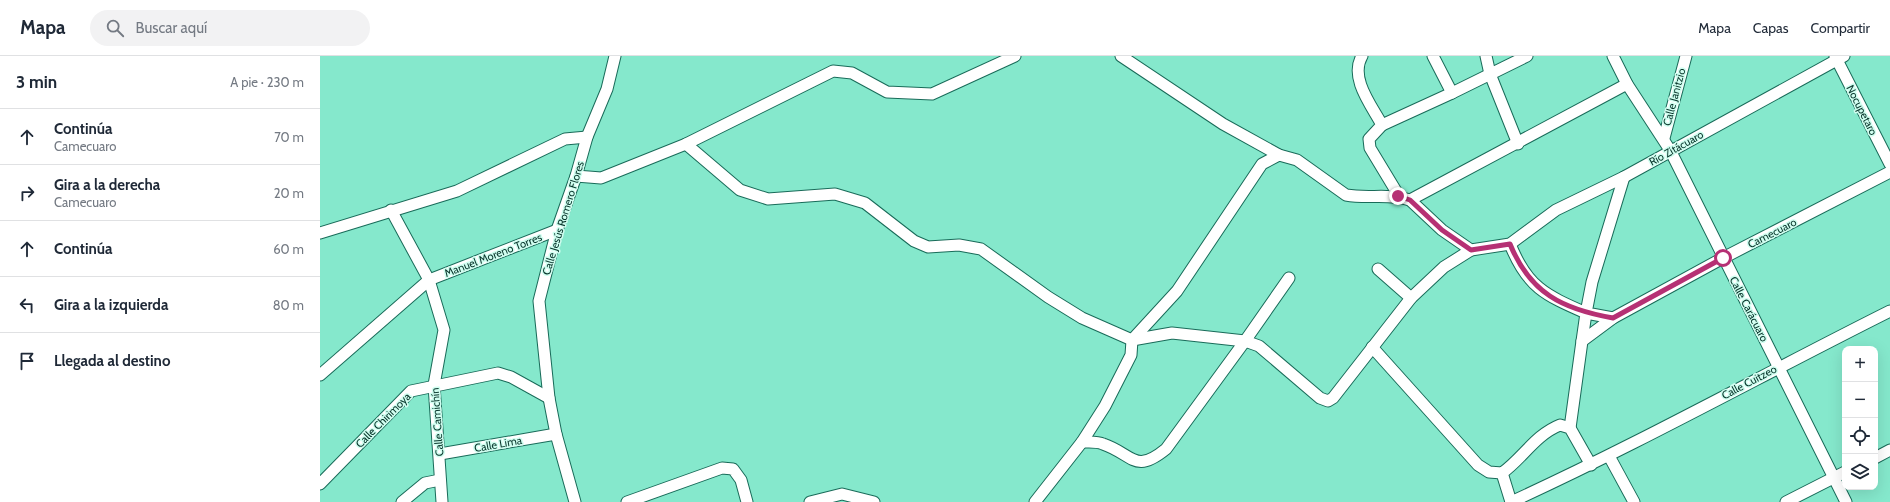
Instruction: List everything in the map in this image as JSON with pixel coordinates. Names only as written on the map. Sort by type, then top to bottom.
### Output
[{"type":"street","name":"Calle Jesús Romero Flores","points":[[575,502],[556,434],[549,398],[538,301],[557,230],[576,176],[587,137],[607,89],[615,56]]},
{"type":"street","points":[[576,176],[601,178],[686,144],[833,71],[852,73],[887,92],[932,94],[1015,56]]},
{"type":"street","points":[[1121,56],[1223,124],[1279,155],[1297,160],[1346,195],[1356,197],[1398,196],[1410,200],[1442,230],[1471,250]]},
{"type":"street","points":[[1362,56],[1358,73],[1361,86],[1382,125]]},
{"type":"street","points":[[1433,56],[1452,93]]},
{"type":"street","points":[[1486,56],[1490,74],[1518,144]]},
{"type":"street","points":[[1398,196],[1370,148],[1368,139],[1382,125],[1527,56]]},
{"type":"street","name":"Calle Carácuaro","points":[[1613,56],[1627,84],[1664,138],[1846,502]]},
{"type":"street","name":"Calle Janitzio","points":[[1664,138],[1686,56]]},
{"type":"street","name":"Río Zitácuaro","points":[[1510,244],[1556,210],[1624,177],[1839,57]]},
{"type":"street","name":"Nocupetaro","points":[[1839,57],[1890,164]]},
{"type":"street","points":[[1410,200],[1518,144],[1627,84]]},
{"type":"street","points":[[320,233],[457,191],[565,139],[587,137]]},
{"type":"street","points":[[686,144],[740,190],[768,199],[834,194],[865,202],[914,241],[928,247],[959,246],[981,249],[1048,297],[1082,318],[1132,340],[1172,333],[1245,341],[1260,346],[1320,398],[1328,401],[1333,398],[1411,298],[1444,268],[1471,250],[1510,244],[1516,260],[1532,282],[1552,298],[1586,313],[1613,318]]},
{"type":"street","points":[[1035,502],[1082,442],[1105,406],[1131,355],[1132,340],[1177,291],[1262,164],[1279,155]]},
{"type":"street","name":"Camecuaro","points":[[1582,340],[1613,318],[1723,258],[1890,172]]},
{"type":"street","points":[[1591,465],[1570,428],[1586,313],[1592,282],[1624,177]]},
{"type":"street","name":"Calle Camichín","points":[[391,210],[429,280],[444,330],[434,385],[440,454],[442,502]]},
{"type":"street","name":"Manuel Moreno Torres","points":[[320,375],[429,280],[557,230]]},
{"type":"street","points":[[1378,269],[1411,298]]},
{"type":"street","points":[[1082,442],[1103,443],[1136,462],[1153,460],[1166,449],[1245,341],[1288,278]]},
{"type":"street","name":"Calle Cuitzeo","points":[[1511,502],[1609,456],[1778,367],[1890,311]]},
{"type":"street","points":[[1372,347],[1478,465],[1489,472],[1502,473],[1548,429],[1560,425],[1570,428]]},
{"type":"street","name":"Calle Chirimoya","points":[[320,484],[411,391],[434,385],[498,373],[511,377],[549,398]]},
{"type":"street","name":"Calle Lima","points":[[440,454],[556,434]]},
{"type":"street","points":[[1878,456],[1890,450]]},
{"type":"street","points":[[1609,456],[1634,502]]},
{"type":"street","points":[[627,502],[722,468],[733,469],[741,480],[747,502]]},
{"type":"street","points":[[1502,473],[1511,502]]},
{"type":"street","points":[[1786,502],[1842,474]]},
{"type":"street","points":[[402,502],[425,483],[440,480]]},
{"type":"street","points":[[810,502],[842,494],[874,502]]},
{"type":"route","points":[[1398,196],[1410,200],[1442,230],[1471,250],[1510,244],[1516,260],[1532,282],[1552,298],[1586,313],[1613,318],[1723,258]]}]
